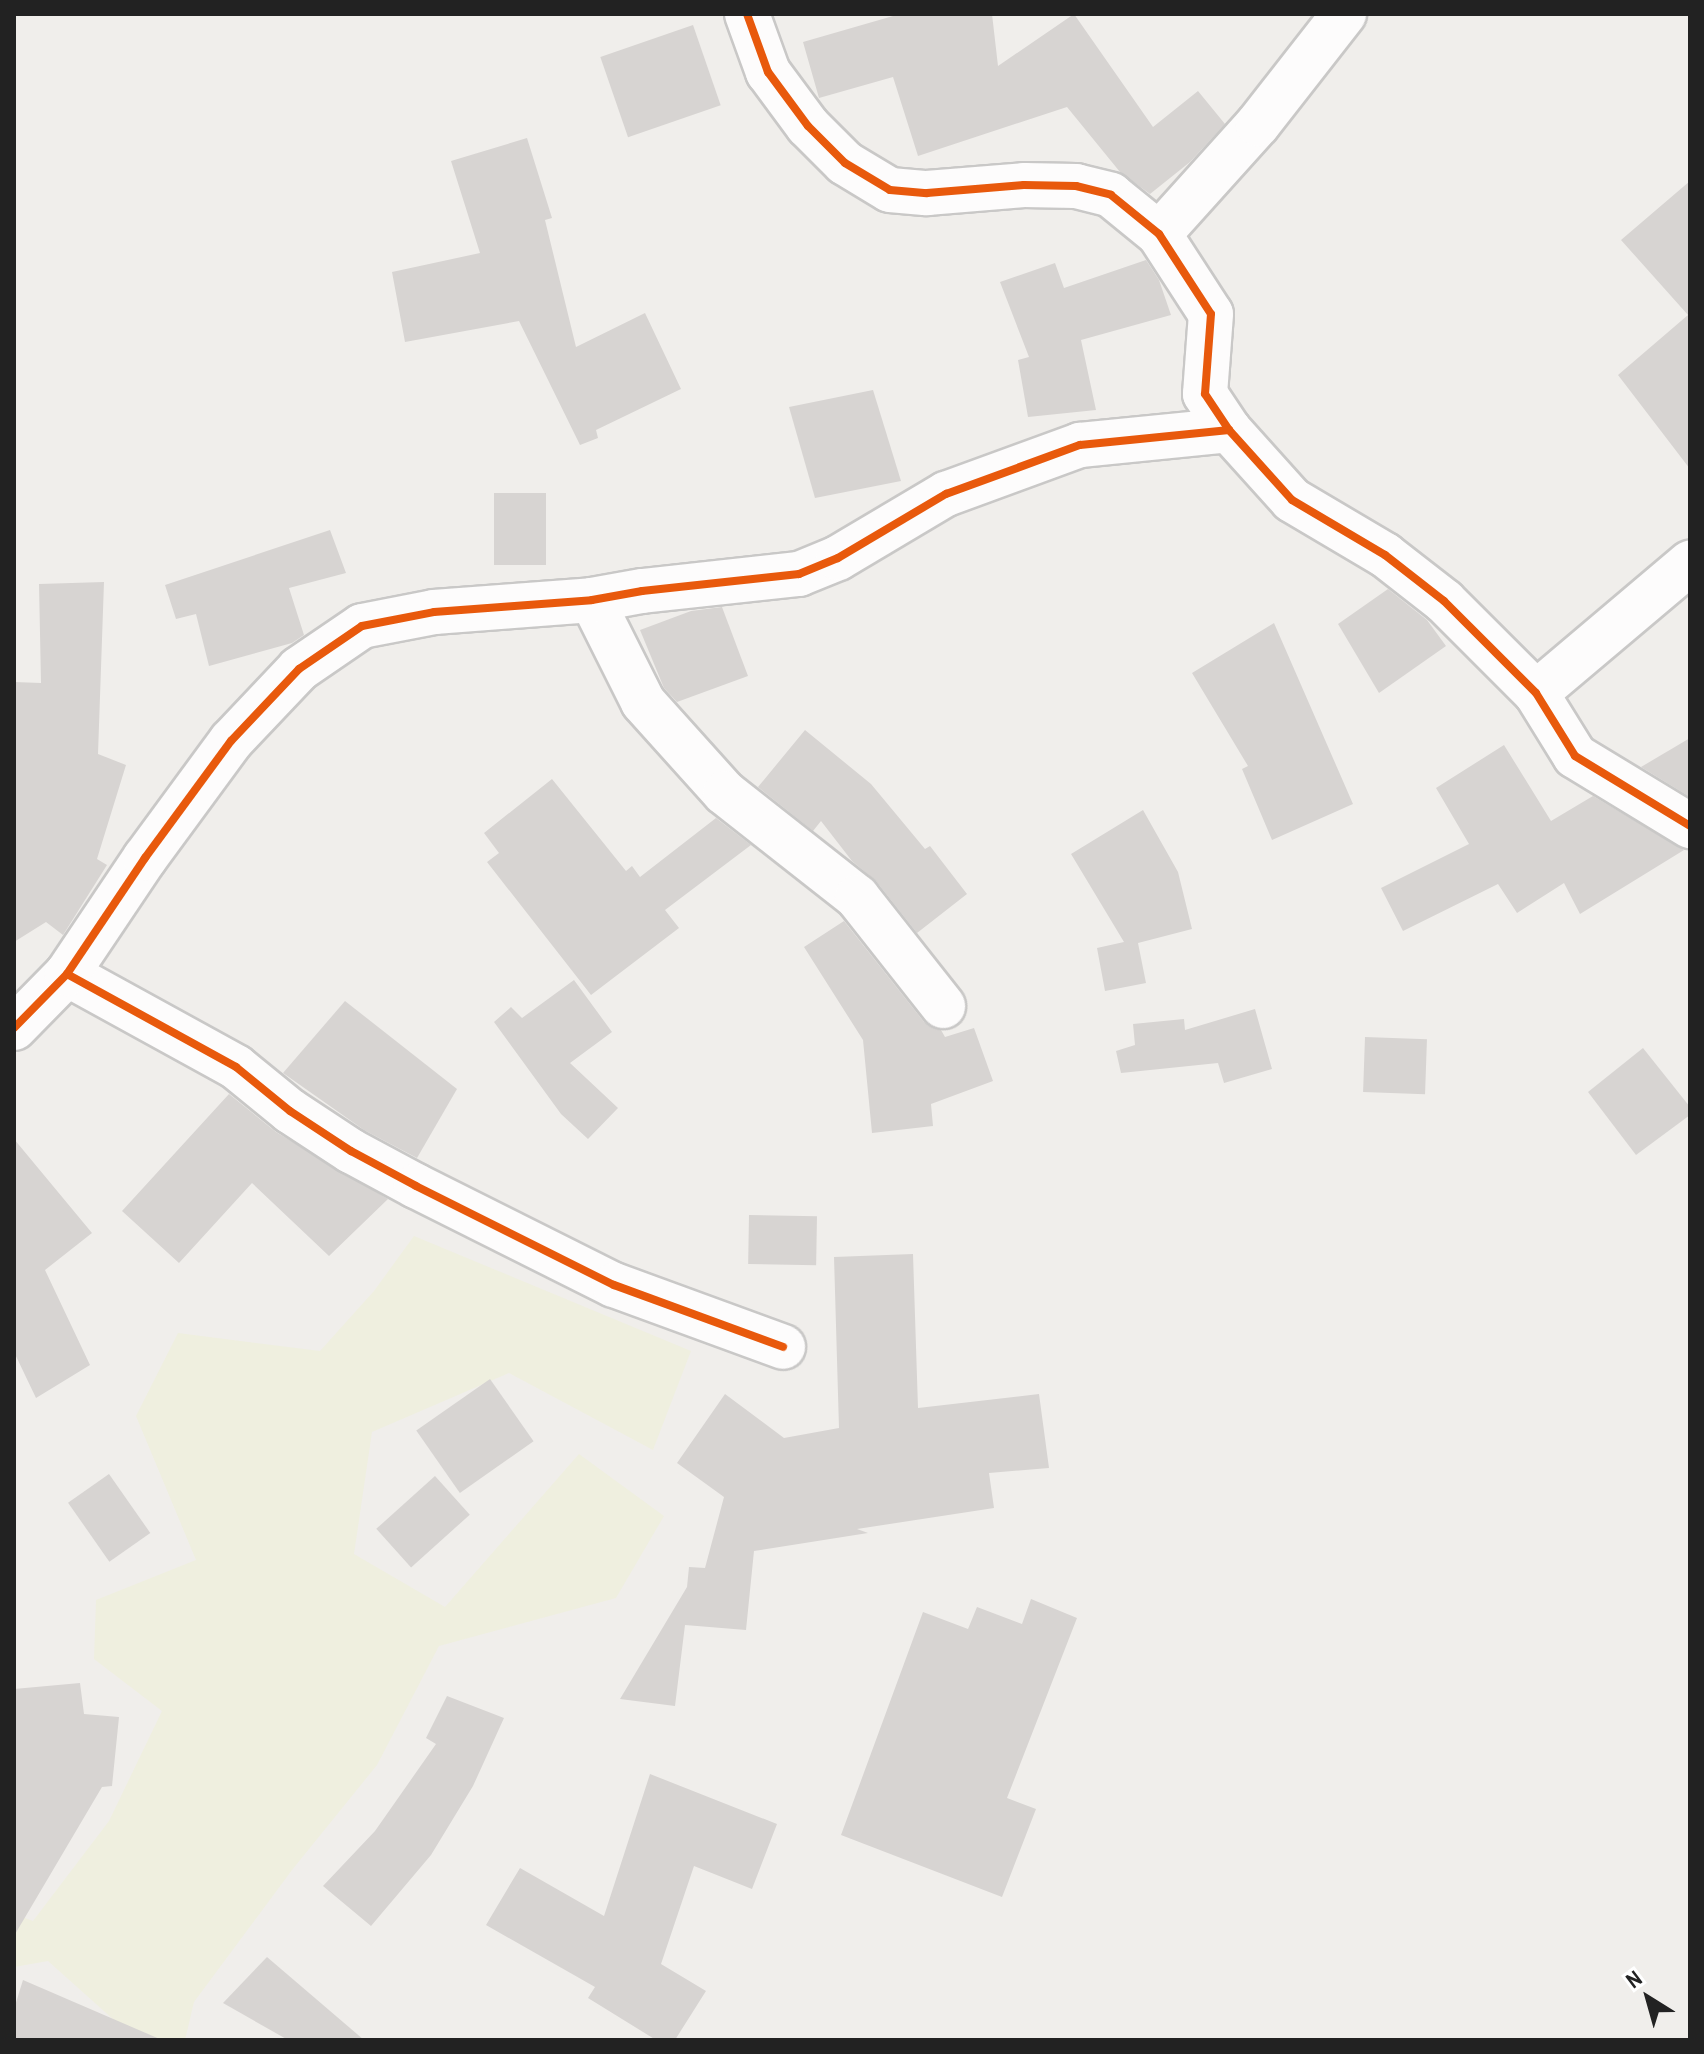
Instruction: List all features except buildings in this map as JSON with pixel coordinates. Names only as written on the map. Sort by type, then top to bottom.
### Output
[{"type":"street","points":[[747,14],[768,72],[808,126],[845,163],[890,190],[927,193],[1024,185],[1076,186],[1111,195],[1159,234],[1211,314],[1205,394],[1229,430],[1292,500],[1385,555],[1486,641],[1536,693],[1575,756],[1690,826]]},
{"type":"street","points":[[1159,234],[1258,124],[1344,14]]},
{"type":"street","points":[[14,1028],[67,974],[145,858],[231,741],[299,669],[362,626],[434,612],[592,600],[642,591],[799,574],[838,558],[946,494],[1080,445],[1229,430]]},
{"type":"street","points":[[1536,693],[1690,563]]},
{"type":"street","points":[[592,600],[643,702],[725,793],[857,897],[943,1006]]},
{"type":"street","points":[[67,974],[236,1067],[290,1111],[351,1151],[416,1186],[614,1285],[783,1347]]},
{"type":"green space","points":[[414,1236],[691,1351],[653,1450],[509,1373],[372,1432],[354,1554],[445,1607],[579,1454],[664,1516],[616,1598],[439,1646],[377,1765],[292,1870],[194,2002],[185,2040],[133,2040],[48,1961],[14,1967],[14,1914],[33,1921],[109,1821],[162,1711],[94,1659],[96,1600],[196,1560],[136,1416],[178,1333],[320,1351],[374,1291]]},
{"type":"cycle path","points":[[747,14],[768,72],[808,126],[845,163],[890,190],[927,193],[1024,185],[1076,186],[1111,195],[1159,234],[1211,314],[1205,394],[1229,430],[1292,500],[1385,555],[1444,601],[1536,693],[1575,756],[1690,826]]},
{"type":"cycle path","points":[[14,1028],[67,974],[145,858],[231,741],[299,669],[362,626],[434,612],[592,600],[642,591],[799,574],[838,558],[946,494],[1080,445],[1229,430]]},
{"type":"cycle path","points":[[67,974],[236,1067],[290,1111],[351,1151],[416,1186],[614,1285],[783,1347]]}]
